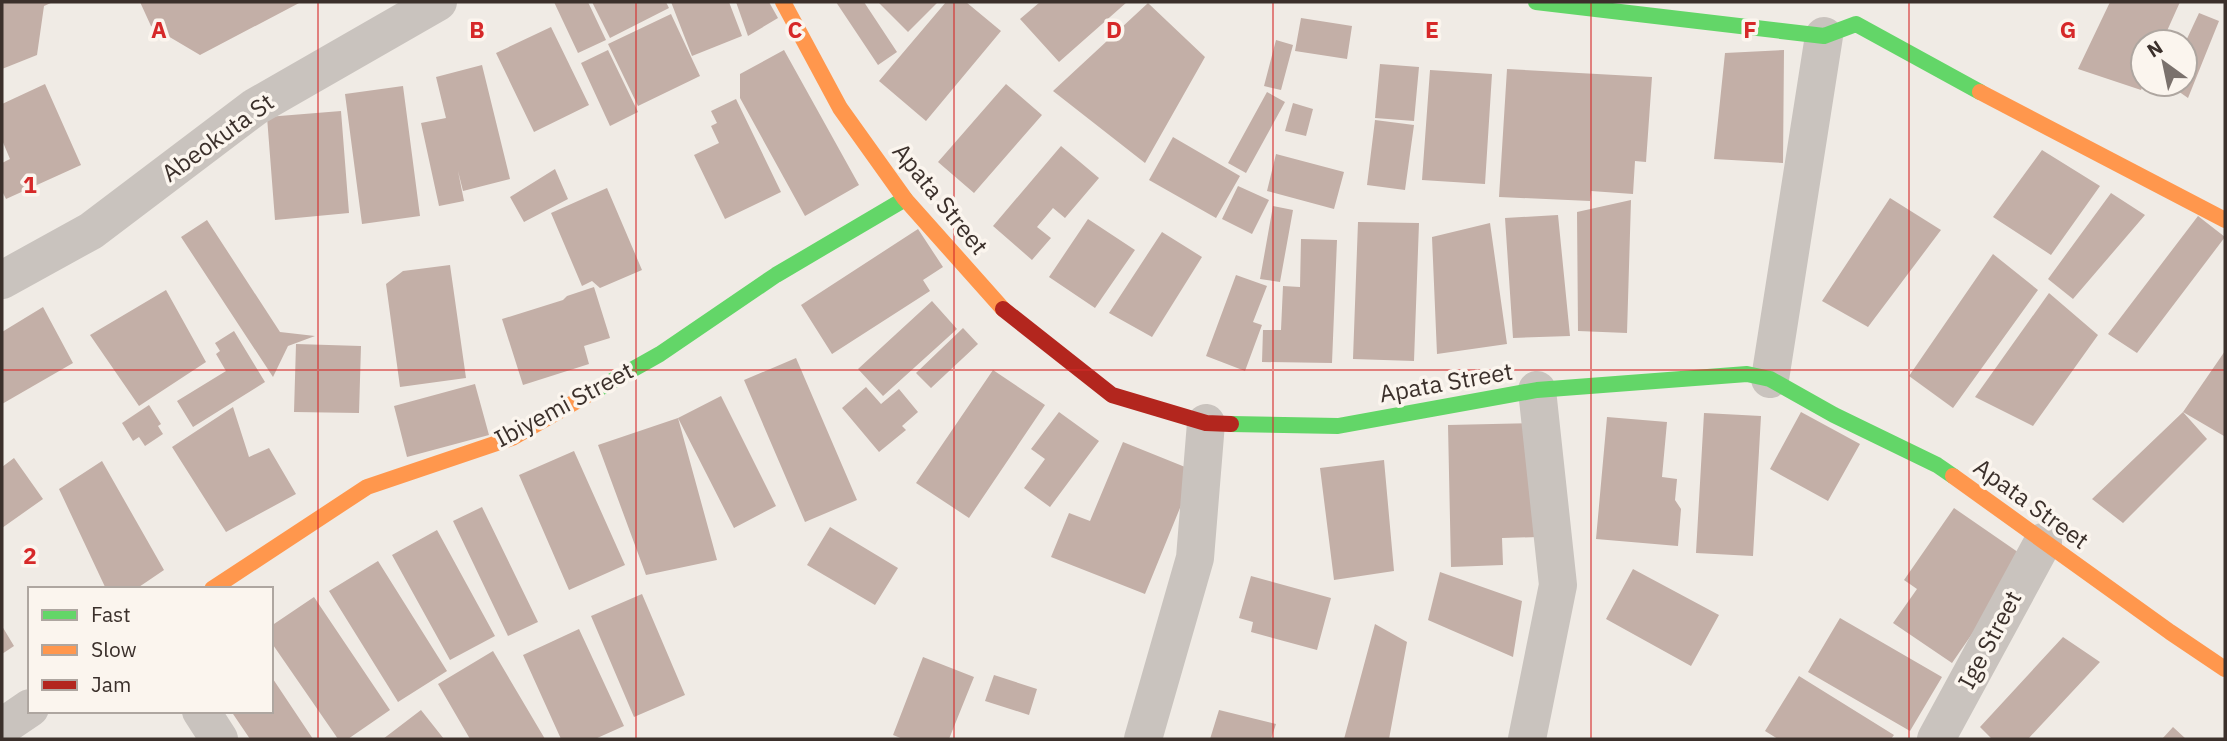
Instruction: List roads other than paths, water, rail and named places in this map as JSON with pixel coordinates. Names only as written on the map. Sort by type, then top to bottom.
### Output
[{"type":"street","name":"Abeokuta St","points":[[2,280],[92,231],[255,107],[438,2]]},
{"type":"street","name":"Apata Street","points":[[783,2],[841,108],[905,199],[1009,315],[1112,395],[1206,423],[1338,426],[1538,390],[1747,374],[1770,379],[1834,415],[1937,465],[2225,669]]},
{"type":"street","points":[[1536,2],[1848,21],[2225,220]]},
{"type":"street","points":[[1770,379],[1848,21]]},
{"type":"street","name":"Ibiyemi Street","points":[[215,587],[368,487],[512,438],[660,354],[776,275],[905,199]]},
{"type":"street","points":[[1527,739],[1558,584],[1538,390]]},
{"type":"street","points":[[1143,739],[1195,558],[1206,423]]},
{"type":"street","name":"Ige Street","points":[[1936,739],[2043,542]]},
{"type":"street","points":[[2,727],[28,709]]},
{"type":"street","points":[[202,713],[219,739]]}]
